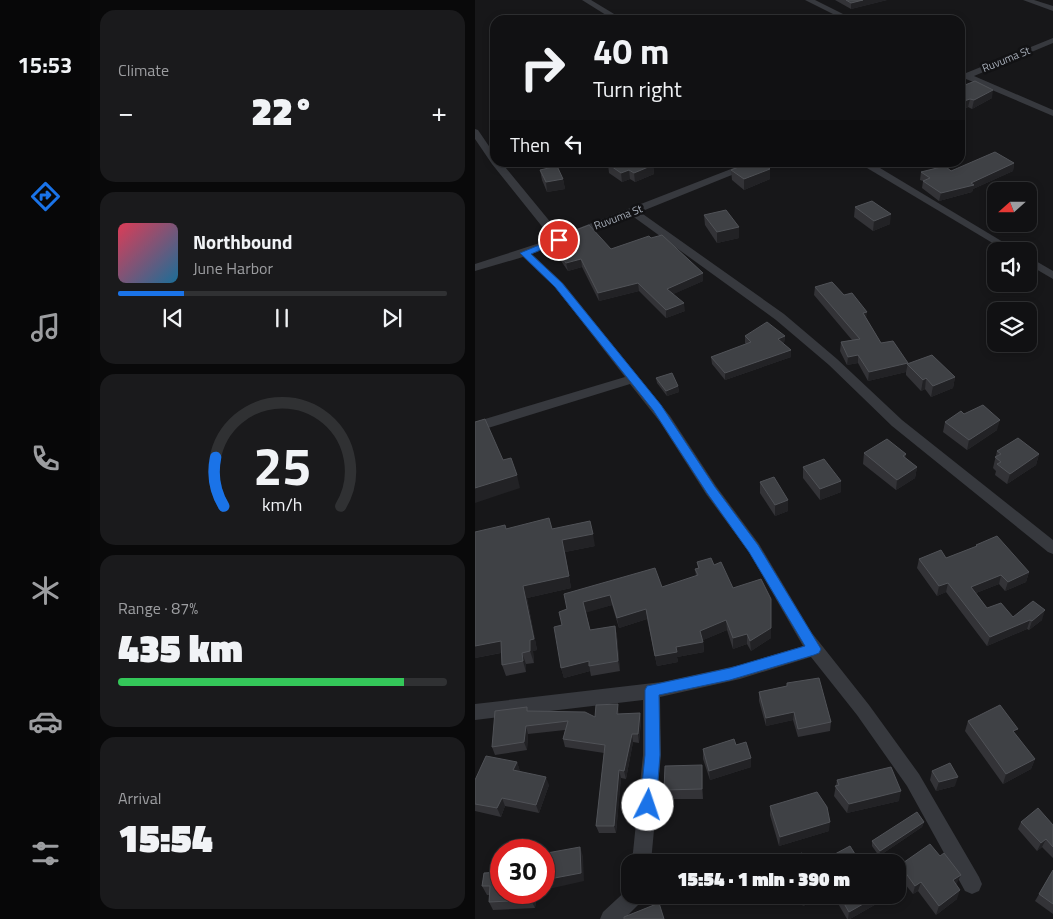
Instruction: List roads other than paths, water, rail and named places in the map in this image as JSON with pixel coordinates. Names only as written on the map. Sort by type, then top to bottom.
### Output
[{"type":"street","points":[[586,0],[612,15]]},
{"type":"street","points":[[809,0],[840,15]]},
{"type":"street","points":[[1027,0],[1053,9]]},
{"type":"street","name":"Ruvuma St","points":[[965,75],[1053,40]]},
{"type":"street","points":[[965,77],[1053,113]]},
{"type":"street","points":[[475,132],[490,154]]},
{"type":"street","points":[[499,167],[559,240]]},
{"type":"street","name":"Ruvuma St","points":[[475,268],[525,253],[746,167]]},
{"type":"street","points":[[870,167],[998,242]]},
{"type":"street","points":[[633,212],[780,317],[833,362],[897,423],[1053,548]]},
{"type":"street","points":[[525,253],[559,285],[665,419],[711,490],[754,548],[814,649],[863,710],[913,780],[972,884]]},
{"type":"street","points":[[1037,265],[1053,276]]},
{"type":"street","points":[[475,427],[634,378]]},
{"type":"street","points":[[475,712],[525,704],[652,690],[730,674],[814,649]]},
{"type":"street","points":[[643,854],[652,755],[652,690]]},
{"type":"street","points":[[610,919],[625,904]]}]
